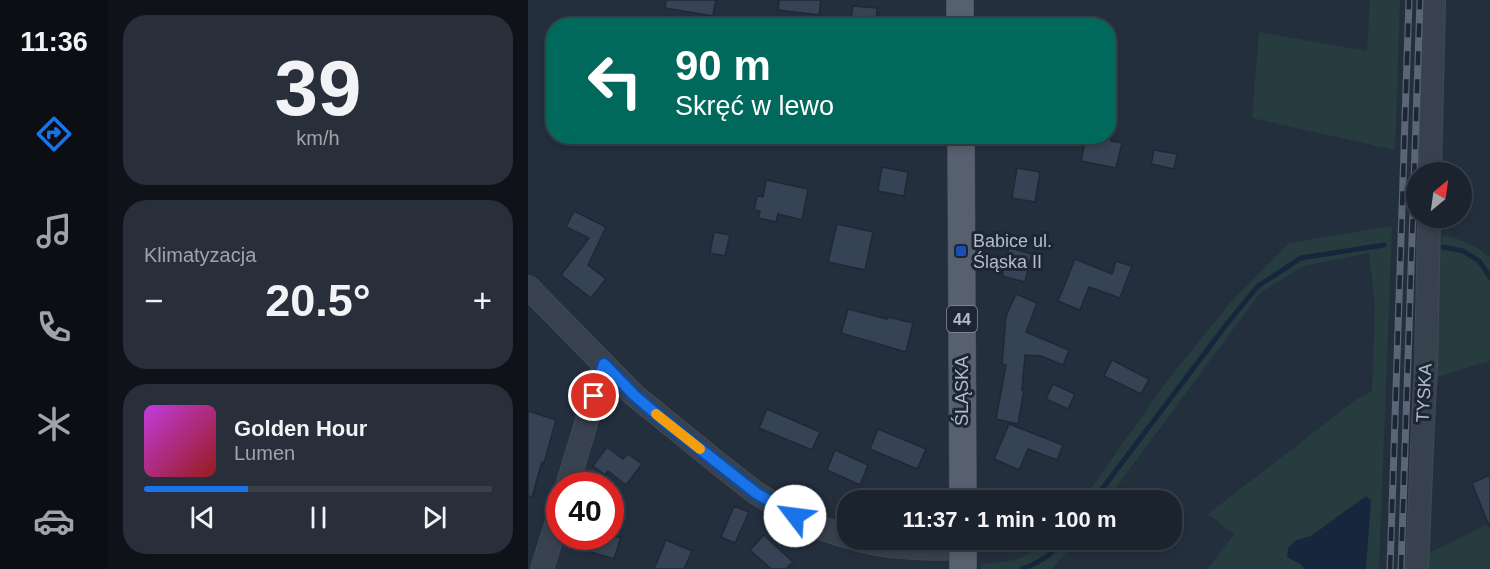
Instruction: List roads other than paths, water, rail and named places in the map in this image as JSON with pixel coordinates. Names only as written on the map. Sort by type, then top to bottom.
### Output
[{"type":"main road","points":[[960,0],[960,18]]},
{"type":"main road","name":"ŚLĄSKA","points":[[962,144],[963,490]]},
{"type":"street","points":[[1430,162],[1434,0]]},
{"type":"street","name":"TYSKA","points":[[1417,569],[1426,366],[1429,228]]},
{"type":"street","points":[[528,287],[643,403],[756,493],[808,523],[837,533]]},
{"type":"street","points":[[571,472],[604,364]]},
{"type":"street","points":[[542,569],[548,550]]},
{"type":"street","points":[[933,550],[963,552]]},
{"type":"water","points":[[1366,496],[1371,500],[1366,569],[1305,569],[1287,557],[1288,548],[1297,540],[1311,536]]},
{"type":"waterway","points":[[1101,490],[1258,286],[1301,258],[1384,245]]},
{"type":"waterway","points":[[1443,247],[1463,251],[1479,261],[1490,277]]},
{"type":"waterway","points":[[1022,569],[1035,564],[1054,550]]},
{"type":"railway","points":[[1390,569],[1409,0]]},
{"type":"railway","points":[[1401,569],[1420,0]]},
{"type":"place","name":"Babice ul. Śląska II","points":[[961,251]]}]
